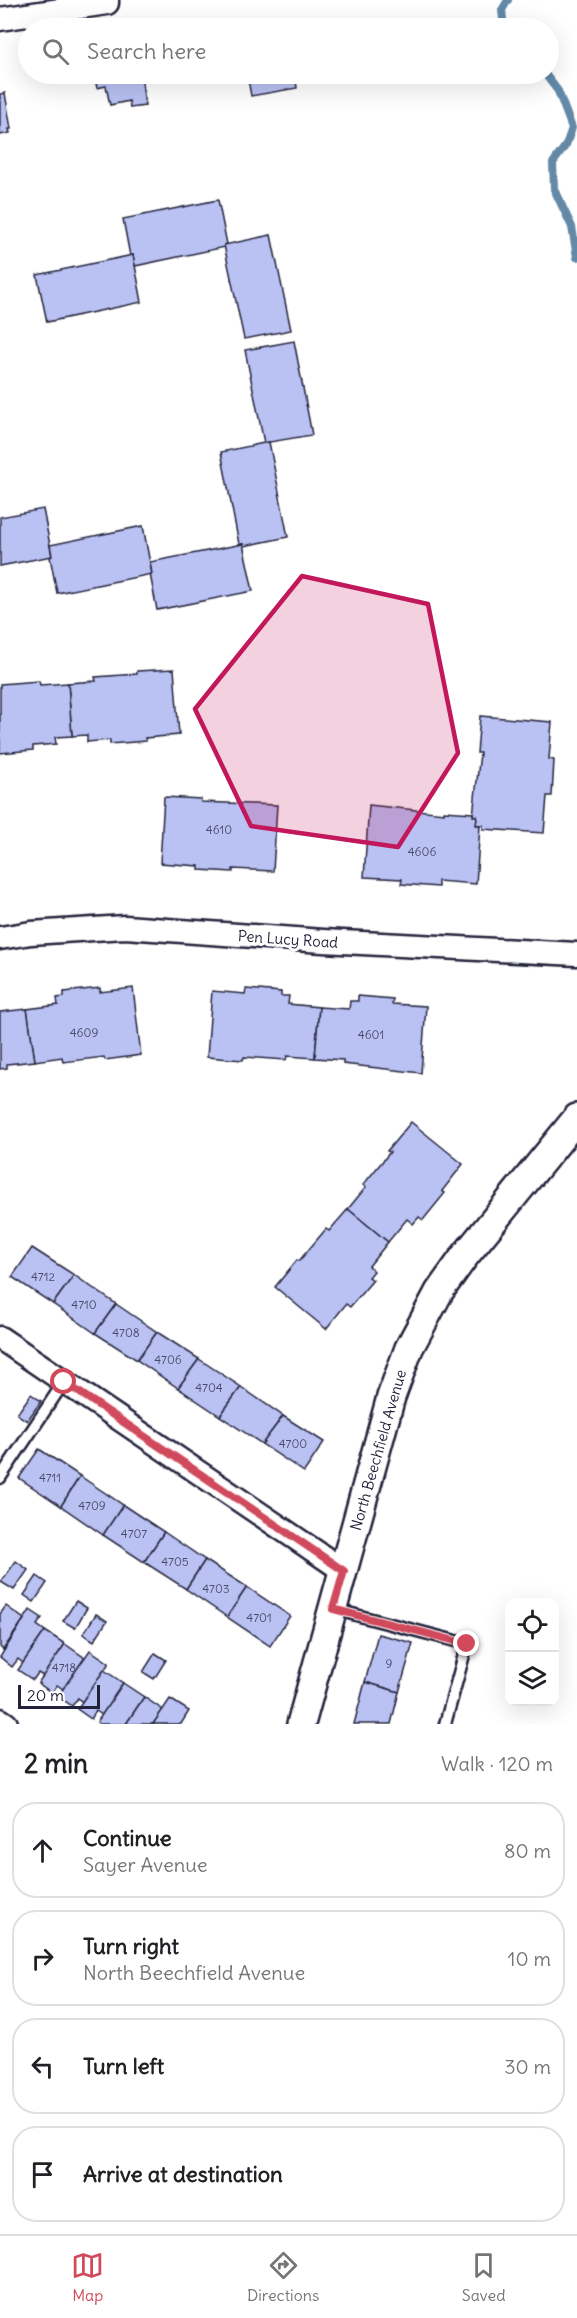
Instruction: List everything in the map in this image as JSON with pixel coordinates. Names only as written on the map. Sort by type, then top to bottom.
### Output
[{"type":"street","points":[[0,20],[107,3],[107,0]]},
{"type":"street","name":"Pen Lucy Road","points":[[0,938],[31,933],[125,927],[323,941],[577,954]]},
{"type":"street","name":"North Beechfield Avenue","points":[[301,1724],[391,1397],[410,1348],[424,1318],[464,1257],[577,1118]]},
{"type":"street","points":[[0,1338],[344,1571]]},
{"type":"street","points":[[0,1720],[6,1724]]},
{"type":"lane","points":[[0,1478],[64,1382]]},
{"type":"lane","points":[[333,1609],[467,1644],[445,1724]]},
{"type":"highlighted area","points":[[302,576],[428,604],[458,753],[398,847],[251,826],[195,709]]},
{"type":"building","points":[[96,84],[142,84],[145,106],[130,108],[129,101],[110,105],[106,86],[97,88]]},
{"type":"building","points":[[249,84],[296,84],[297,88],[251,96]]},
{"type":"building","points":[[5,93],[11,129],[9,129],[10,133],[0,135],[0,94]]},
{"type":"building","points":[[218,200],[227,244],[224,245],[225,247],[135,266],[133,255],[130,256],[123,219]]},
{"type":"building","points":[[271,235],[291,330],[244,339],[224,245]]},
{"type":"building","points":[[133,255],[142,302],[47,322],[37,275]]},
{"type":"building","points":[[294,341],[312,435],[264,443],[245,350]]},
{"type":"building","points":[[269,442],[288,537],[244,546],[239,544],[221,452]]},
{"type":"building","points":[[43,509],[52,556],[0,566],[0,517]]},
{"type":"building","points":[[143,526],[152,574],[57,593],[50,545]]},
{"type":"building","points":[[243,544],[253,591],[157,610],[150,562]]},
{"type":"building","points":[[174,669],[179,735],[110,744],[110,740],[87,742],[87,735],[72,736],[68,683],[96,681],[95,677],[137,674],[137,671]]},
{"type":"building","points":[[39,681],[40,685],[68,683],[72,736],[55,737],[56,744],[33,746],[33,750],[0,753],[0,684]]},
{"type":"building","points":[[480,716],[552,722],[549,759],[554,760],[552,796],[547,796],[544,833],[483,829],[483,825],[476,825],[477,816],[473,816],[480,753],[477,753]]},
{"type":"building","points":[[164,797],[201,799],[201,802],[277,805],[273,871],[199,870],[199,866],[160,863]]},
{"type":"building","points":[[369,805],[444,813],[444,811],[473,813],[473,816],[477,816],[476,825],[480,825],[476,884],[438,881],[438,887],[401,884],[402,879],[364,877]]},
{"type":"building","points":[[100,988],[100,992],[133,988],[141,1055],[105,1060],[104,1057],[63,1062],[62,1057],[35,1061],[27,1009],[58,1005],[57,998],[64,997],[64,992]]},
{"type":"building","points":[[246,989],[281,992],[281,996],[289,996],[288,1004],[319,1007],[315,1058],[287,1056],[286,1060],[244,1057],[243,1060],[207,1057],[212,991],[245,994]]},
{"type":"building","points":[[358,996],[393,999],[392,1004],[426,1006],[421,1073],[343,1064],[343,1060],[315,1058],[319,1007],[349,1009],[350,1001],[358,1001]]},
{"type":"building","points":[[27,1009],[35,1061],[7,1064],[7,1068],[0,1069],[0,1012]]},
{"type":"building","points":[[411,1122],[463,1164],[442,1191],[445,1193],[423,1220],[419,1217],[413,1224],[407,1219],[388,1242],[348,1209],[366,1187],[363,1185],[390,1152],[387,1151]]},
{"type":"building","points":[[348,1209],[388,1242],[369,1266],[374,1271],[369,1277],[373,1280],[350,1307],[346,1304],[326,1329],[275,1287],[326,1229],[329,1231]]},
{"type":"building","points":[[32,1248],[74,1275],[53,1304],[12,1277]]},
{"type":"building","points":[[74,1275],[116,1304],[95,1333],[53,1304]]},
{"type":"building","points":[[116,1304],[157,1332],[137,1360],[95,1333]]},
{"type":"building","points":[[157,1332],[199,1359],[178,1388],[137,1360]]},
{"type":"building","points":[[199,1359],[241,1387],[220,1416],[178,1388]]},
{"type":"building","points":[[241,1387],[283,1416],[262,1444],[220,1416]]},
{"type":"building","points":[[31,1394],[41,1401],[27,1421],[17,1414]]},
{"type":"building","points":[[283,1416],[324,1442],[304,1472],[262,1444]]},
{"type":"building","points":[[39,1449],[80,1476],[61,1506],[19,1478]]},
{"type":"building","points":[[80,1476],[123,1505],[103,1535],[61,1506]]},
{"type":"building","points":[[123,1505],[164,1532],[144,1562],[103,1535]]},
{"type":"building","points":[[164,1532],[205,1560],[186,1589],[144,1562]]},
{"type":"building","points":[[205,1560],[247,1587],[227,1617],[186,1589]]},
{"type":"building","points":[[16,1561],[28,1570],[14,1590],[1,1582]]},
{"type":"building","points":[[37,1576],[47,1583],[34,1602],[24,1595]]},
{"type":"building","points":[[247,1587],[290,1616],[270,1646],[227,1617]]},
{"type":"building","points":[[76,1601],[87,1608],[75,1628],[63,1621]]},
{"type":"building","points":[[6,1606],[24,1619],[3,1650],[0,1647],[0,1614]]},
{"type":"building","points":[[30,1610],[42,1618],[37,1625],[45,1631],[23,1663],[18,1659],[12,1667],[0,1657]]},
{"type":"building","points":[[96,1614],[107,1621],[94,1641],[83,1634]]},
{"type":"building","points":[[45,1631],[65,1644],[43,1676],[38,1673],[33,1680],[18,1670]]},
{"type":"building","points":[[378,1634],[413,1643],[399,1692],[365,1682]]},
{"type":"building","points":[[65,1644],[85,1658],[63,1689],[57,1685],[52,1693],[38,1683]]},
{"type":"building","points":[[90,1650],[109,1663],[82,1702],[78,1698],[72,1706],[58,1696]]},
{"type":"building","points":[[155,1653],[166,1660],[154,1679],[143,1672]]},
{"type":"building","points":[[104,1670],[123,1683],[102,1715],[96,1711],[91,1719],[77,1709]]},
{"type":"building","points":[[365,1682],[399,1692],[391,1724],[354,1724]]},
{"type":"building","points":[[123,1683],[144,1697],[126,1724],[100,1724],[97,1722]]},
{"type":"building","points":[[144,1697],[163,1710],[153,1724],[126,1724]]},
{"type":"building","points":[[170,1699],[189,1711],[181,1724],[153,1724]]},
{"type":"waterway","points":[[503,18],[502,10],[508,0]]},
{"type":"waterway","points":[[553,84],[558,91],[572,128],[566,145],[553,163],[554,189],[572,227],[577,257]]},
{"type":"route","points":[[64,1382],[344,1571],[333,1609],[467,1644]]}]
